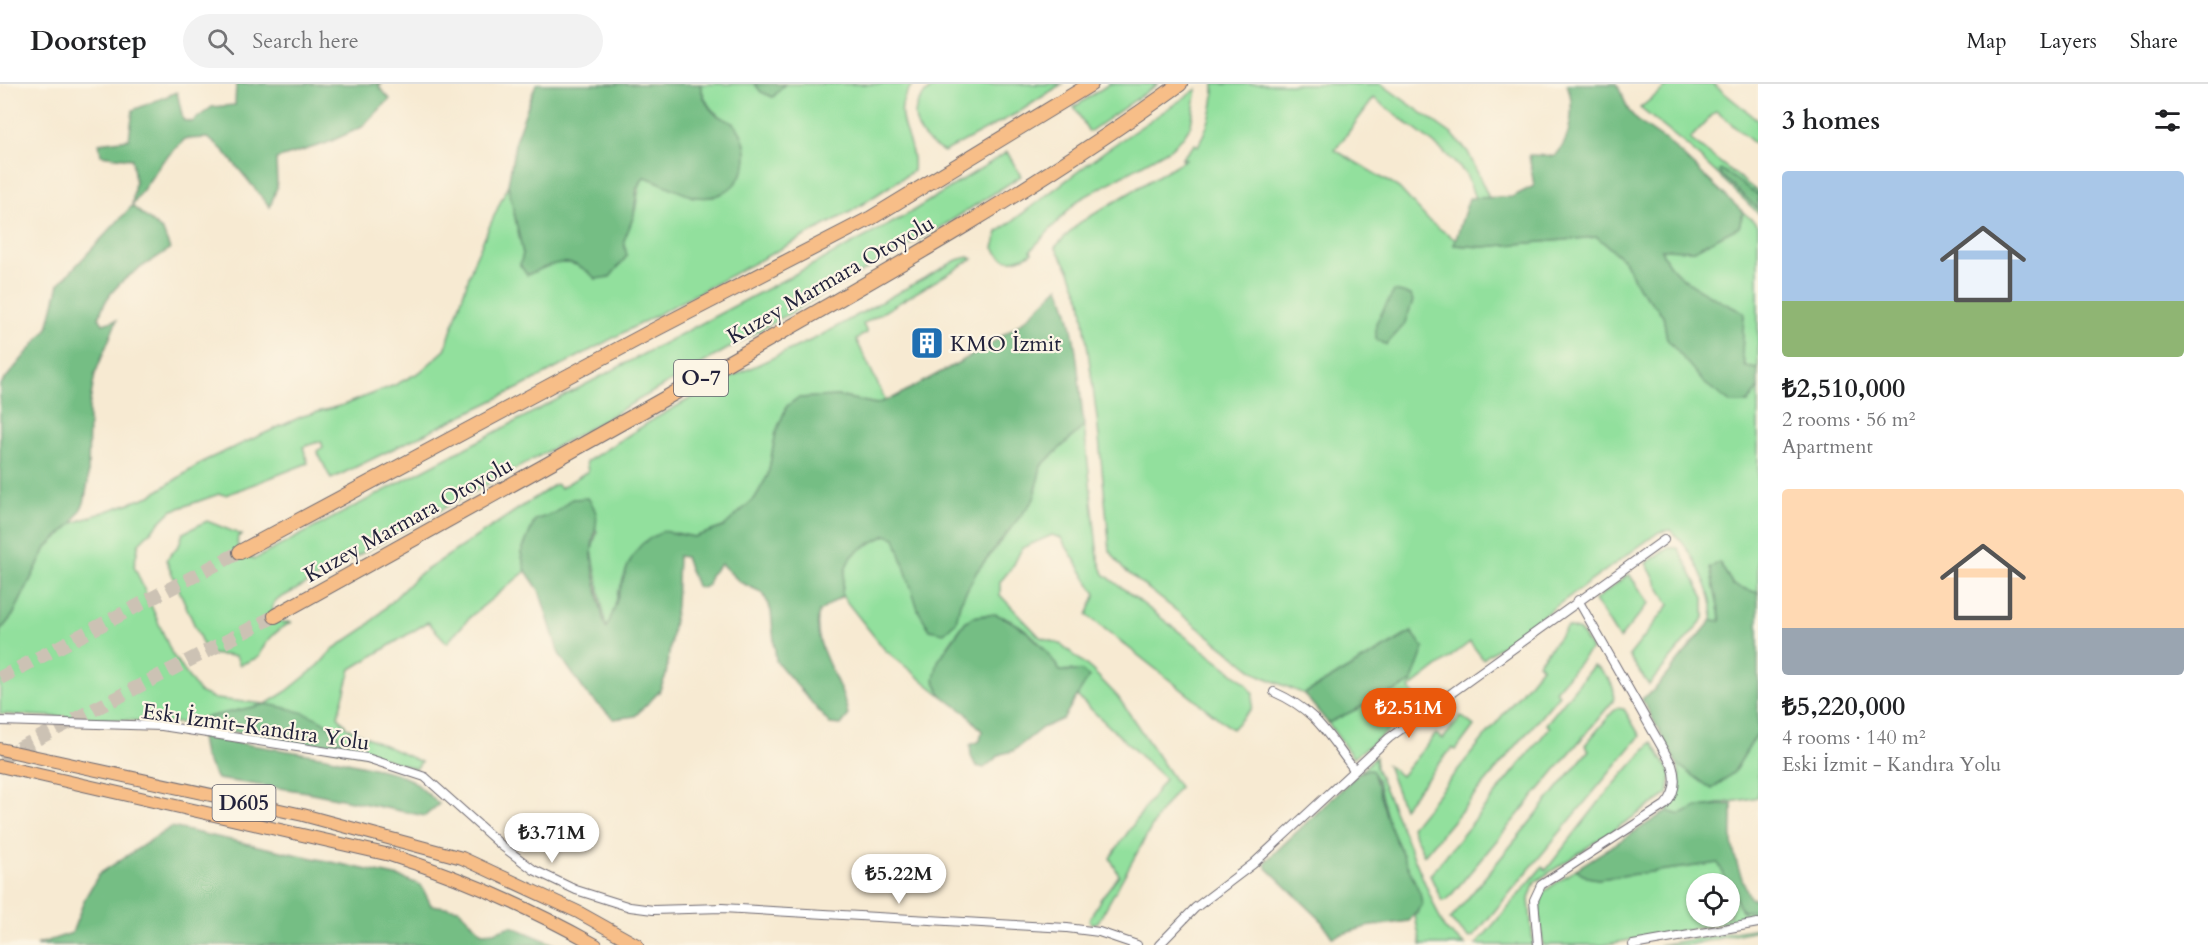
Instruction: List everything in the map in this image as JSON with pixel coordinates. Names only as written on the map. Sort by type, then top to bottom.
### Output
[{"type":"highway","name":"Kuzey Marmara Otoyolu","points":[[275,616],[591,442],[901,264],[1119,128],[1180,84]]},
{"type":"highway","name":"Kuzey Marmara Otoyolu","points":[[240,552],[870,218],[1088,86]]},
{"type":"highway","name":"D605","points":[[0,749],[303,815],[462,858],[578,912],[638,945]]},
{"type":"highway","points":[[0,766],[390,855],[446,873],[511,900],[596,945]]},
{"type":"street","points":[[1159,945],[1195,908],[1253,864],[1353,768],[1389,738],[1664,540]]},
{"type":"street","points":[[1538,945],[1534,900],[1541,885],[1665,805],[1671,798],[1675,787],[1672,765],[1578,600]]},
{"type":"street","points":[[1275,692],[1312,714],[1353,768]]},
{"type":"street","name":"Eskı İzmit-Kandıra Yolu","points":[[0,721],[162,726],[367,758],[425,777],[457,808],[534,870],[576,890],[630,907],[653,910],[722,908],[1067,928],[1099,932],[1137,945]]},
{"type":"street","points":[[1633,945],[1758,923]]},
{"type":"green space","points":[[236,84],[381,84],[379,87],[390,99],[362,127],[327,143],[276,159],[277,187],[270,207],[224,151],[208,138],[185,139],[162,162],[132,206],[135,181],[132,159],[101,155],[99,143],[129,139],[133,110],[177,92],[183,120],[192,122],[212,107],[235,105]]},
{"type":"green space","points":[[536,84],[700,84],[710,108],[737,127],[744,140],[745,165],[733,186],[723,193],[710,197],[696,197],[644,177],[637,188],[634,215],[624,241],[627,256],[610,277],[596,279],[587,271],[571,263],[555,264],[527,275],[520,265],[523,254],[508,185],[516,138]]},
{"type":"green space","points":[[700,84],[755,84],[761,92],[773,97],[785,84],[913,84],[905,96],[902,117],[911,148],[913,171],[852,211],[521,387],[331,479],[317,451],[323,447],[321,441],[303,447],[308,463],[226,495],[219,494],[171,511],[139,543],[134,566],[172,654],[199,692],[215,699],[266,704],[182,723],[0,714],[0,631],[13,615],[46,548],[73,523],[150,496],[206,460],[303,416],[343,405],[395,385],[420,372],[445,350],[474,261],[508,185],[523,254],[520,265],[577,264],[584,267],[596,279],[618,250],[630,226],[639,187],[644,176],[693,197],[714,197],[735,124],[712,109],[705,99]]},
{"type":"green space","points":[[755,84],[785,84],[773,97],[761,92]]},
{"type":"green space","points":[[938,84],[1062,84],[1019,112],[944,152],[924,137],[916,120],[919,101]]},
{"type":"green space","points":[[1109,84],[1158,84],[1089,132],[1074,107]]},
{"type":"green space","points":[[1214,84],[1381,84],[1453,135],[1468,152],[1489,198],[1475,198],[1466,174],[1443,151],[1374,98],[1335,150],[1399,188],[1430,222],[1456,240],[1454,245],[1483,247],[1597,237],[1624,260],[1639,288],[1663,315],[1667,339],[1748,403],[1758,388],[1758,593],[1733,585],[1719,562],[1710,568],[1721,621],[1712,620],[1710,597],[1706,584],[1686,547],[1670,530],[1659,532],[1483,659],[1470,642],[1410,688],[1420,706],[1353,758],[1328,723],[1411,683],[1411,632],[1304,694],[1259,675],[1123,569],[1110,551],[1097,418],[1081,299],[1069,269],[1055,247],[1079,223],[1186,159],[1182,158],[1195,144],[1198,146],[1208,124]]},
{"type":"green space","points":[[1567,84],[1617,84],[1629,111],[1639,122],[1668,142],[1743,212],[1739,227],[1694,250],[1661,249],[1674,270],[1685,279],[1709,295],[1744,313],[1742,354],[1746,367],[1758,369],[1758,388],[1748,403],[1731,403],[1704,383],[1667,339],[1663,315],[1639,288],[1624,260],[1597,237],[1483,247],[1454,245],[1469,198],[1512,197],[1534,186],[1529,155],[1555,156],[1561,149],[1568,131],[1571,112]]},
{"type":"green space","points":[[1670,84],[1713,84],[1758,120],[1758,140],[1755,144],[1716,111],[1690,139],[1758,192],[1758,213],[1691,149],[1640,108]]},
{"type":"green space","points":[[1197,89],[1191,125],[1183,137],[1170,149],[1077,201],[1031,250],[1032,253],[1016,260],[1006,260],[998,254],[994,248],[998,232],[1105,151]]},
{"type":"green space","points":[[1007,152],[1021,176],[946,224],[577,435],[275,601],[272,608],[281,622],[292,622],[272,636],[264,645],[259,657],[240,665],[236,656],[207,654],[166,560],[179,545],[183,533],[207,521],[242,535],[238,537],[239,549],[255,559],[903,217]]},
{"type":"green space","points":[[1722,170],[1758,195],[1758,209],[1720,174],[1719,171]]},
{"type":"green space","points":[[132,206],[163,231],[170,249],[127,277],[103,306],[99,318],[103,324],[117,320],[95,374],[89,407],[88,482],[84,503],[73,523],[46,548],[13,615],[0,631],[0,385],[48,328],[59,284]]},
{"type":"green space","points":[[1743,212],[1758,225],[1758,369],[1746,367],[1742,354],[1744,313],[1684,280],[1675,271],[1661,249],[1694,250],[1739,227]]},
{"type":"green space","points":[[968,257],[973,259],[863,324],[867,333],[856,339],[886,401],[877,404],[838,396],[798,398],[787,406],[776,432],[768,475],[755,498],[724,527],[694,537],[677,533],[618,591],[614,612],[606,628],[592,550],[597,531],[572,499],[555,513],[535,520],[521,553],[526,571],[471,616],[447,643],[428,622],[351,669],[338,716],[347,728],[421,762],[416,769],[377,756],[346,751],[344,742],[266,704],[287,691],[319,665],[333,649],[365,628],[417,576],[556,484],[561,488],[588,471],[586,462],[654,419],[720,382],[816,338],[957,260]]},
{"type":"green space","points":[[1059,287],[1074,337],[1084,426],[1041,466],[1034,499],[977,571],[960,603],[956,622],[944,633],[930,630],[919,612],[895,538],[886,535],[852,557],[845,571],[842,596],[819,612],[817,625],[823,651],[845,703],[848,716],[841,725],[830,724],[776,661],[771,611],[763,593],[740,582],[721,564],[710,575],[708,585],[703,588],[696,586],[685,557],[678,556],[676,606],[666,675],[659,692],[635,716],[614,719],[586,693],[559,654],[539,590],[526,571],[521,553],[535,520],[555,513],[572,499],[588,498],[593,505],[597,518],[592,556],[606,628],[629,562],[642,544],[663,531],[694,537],[723,527],[755,498],[768,475],[776,432],[787,406],[798,398],[838,396],[876,404],[895,397],[980,351],[1025,320]]},
{"type":"green space","points":[[1394,291],[1411,295],[1413,301],[1404,325],[1386,345],[1376,339],[1376,323]]},
{"type":"green space","points":[[1084,426],[1098,558],[1104,574],[1246,683],[1253,694],[1252,708],[1232,729],[1087,615],[1096,594],[1061,538],[1052,535],[1022,548],[1013,566],[1000,582],[1000,595],[1040,637],[1062,645],[1092,670],[1118,697],[1179,787],[1159,814],[1098,922],[1092,924],[1089,920],[1100,900],[1119,875],[1110,858],[1165,779],[1077,696],[1088,676],[1071,670],[1060,671],[1032,636],[1008,619],[994,615],[980,616],[966,621],[942,656],[937,674],[942,696],[885,650],[842,596],[845,571],[852,557],[886,535],[896,537],[919,612],[956,622],[960,603],[977,571],[1034,499],[1041,466]]},
{"type":"green space","points":[[1669,548],[1678,548],[1704,598],[1704,618],[1649,685],[1629,656],[1669,605],[1646,563]]},
{"type":"green space","points":[[1719,562],[1733,585],[1758,593],[1758,732],[1734,772],[1712,789],[1677,764],[1642,699],[1655,689],[1712,620],[1721,621],[1710,568]]},
{"type":"green space","points":[[1629,574],[1649,603],[1619,639],[1595,600]]},
{"type":"green space","points":[[995,614],[1015,623],[1032,636],[1060,671],[1082,671],[1089,677],[1063,719],[1042,728],[1013,751],[1001,754],[984,768],[976,766],[971,756],[970,745],[980,741],[982,731],[966,713],[942,696],[934,680],[938,661],[966,621],[973,617]]},
{"type":"green space","points":[[1567,627],[1580,631],[1591,649],[1555,691],[1559,695],[1424,855],[1411,827],[1542,667],[1538,663]]},
{"type":"green space","points":[[1412,632],[1424,648],[1411,683],[1328,723],[1304,694]]},
{"type":"green space","points":[[1593,666],[1609,680],[1614,691],[1613,701],[1447,900],[1442,901],[1430,875],[1550,727],[1546,724]]},
{"type":"green space","points":[[266,704],[314,717],[334,730],[346,751],[182,723]]},
{"type":"green space","points":[[1616,708],[1624,709],[1640,736],[1473,937],[1469,938],[1450,920],[1589,750],[1585,745]]},
{"type":"green space","points":[[1461,716],[1474,726],[1456,750],[1452,748],[1403,808],[1387,765],[1401,776],[1436,734],[1443,739]]},
{"type":"green space","points":[[1758,732],[1758,797],[1708,806],[1680,815],[1667,811],[1680,789],[1677,764],[1712,789],[1734,772]]},
{"type":"green space","points":[[201,737],[326,757],[395,773],[413,781],[439,804],[425,816],[307,792],[217,779],[204,756]]},
{"type":"green space","points":[[1652,742],[1671,774],[1668,794],[1535,882],[1529,899],[1533,945],[1476,945],[1542,867],[1546,870],[1603,797]]},
{"type":"green space","points":[[1375,757],[1376,768],[1444,928],[1465,945],[1421,945],[1415,916],[1418,913],[1403,855],[1389,825],[1377,779],[1368,769],[1359,773]]},
{"type":"green space","points":[[1368,769],[1373,771],[1389,825],[1420,893],[1422,905],[1409,921],[1366,927],[1332,937],[1320,919],[1266,867],[1265,862],[1359,773]]},
{"type":"green space","points":[[1732,804],[1732,842],[1735,857],[1750,898],[1758,899],[1758,911],[1742,911],[1740,873],[1723,873],[1718,863],[1598,879],[1587,877],[1576,869],[1667,811],[1680,815],[1697,807]]},
{"type":"green space","points":[[171,827],[400,877],[421,885],[431,905],[459,909],[482,933],[494,932],[511,926],[556,945],[36,945],[72,933],[85,898],[99,874]]},
{"type":"green space","points":[[1719,863],[1724,873],[1686,873],[1686,927],[1702,927],[1602,945],[1543,945],[1539,913],[1542,893],[1576,869],[1587,877],[1598,879]]},
{"type":"green space","points":[[1740,907],[1742,911],[1758,911],[1758,917],[1740,920]]},
{"type":"green space","points":[[1758,928],[1758,930],[1688,945],[1659,945]]},
{"type":"tunnel","points":[[0,678],[240,552]]},
{"type":"tunnel","points":[[0,758],[275,616]]},
{"type":"place","name":"KMO İzmit","points":[[927,343]]}]
